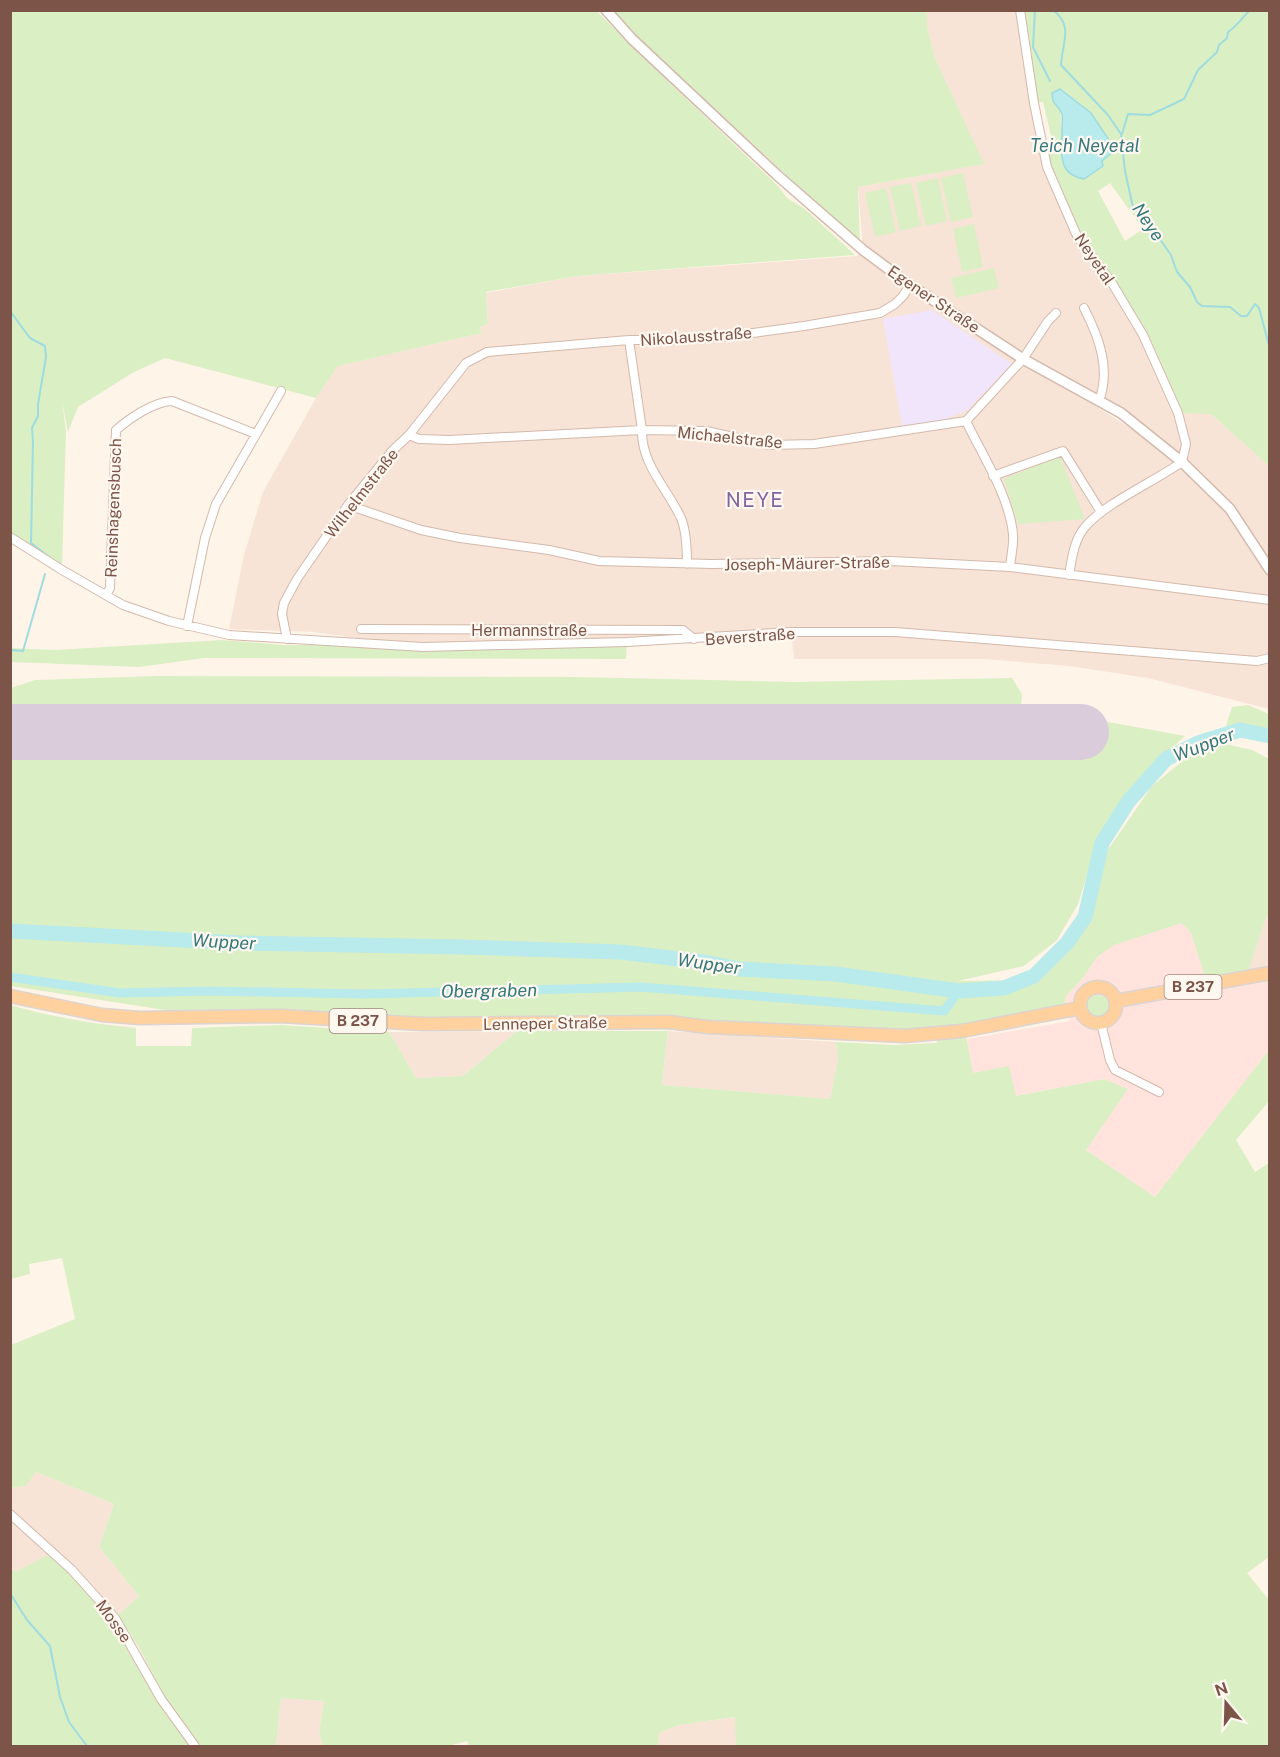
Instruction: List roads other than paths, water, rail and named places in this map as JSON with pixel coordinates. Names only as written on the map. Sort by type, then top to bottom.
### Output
[{"type":"main road","name":"B 237","points":[[1116,1001],[1269,973]]},
{"type":"main road","points":[[1094,987],[1106,988],[1116,1001],[1111,1018],[1101,1023],[1090,1022],[1082,1014],[1080,1008],[1083,995],[1094,987]]},
{"type":"main road","name":"Lenneper Straße","points":[[10,996],[102,1016],[152,1019],[280,1016],[424,1024],[669,1022],[707,1027],[905,1036],[962,1031],[1080,1008]]},
{"type":"street","name":"Egener Straße","points":[[606,10],[656,61],[844,235],[910,285],[1023,359],[1121,413],[1182,462],[1230,509],[1269,570]]},
{"type":"street","name":"Neyetal","points":[[1020,10],[1034,103],[1047,167],[1077,236],[1112,283],[1143,335],[1178,413],[1186,444],[1182,462]]},
{"type":"street","name":"Nikolausstraße","points":[[470,360],[487,352],[629,340],[734,336],[880,313],[895,304],[910,285]]},
{"type":"street","points":[[1084,308],[1093,325],[1105,365],[1103,389],[1099,401]]},
{"type":"street","points":[[1010,567],[1013,536],[1010,517],[966,421],[1023,359],[1048,321],[1056,313]]},
{"type":"street","points":[[629,340],[642,430],[641,441],[656,478],[682,520],[687,564]]},
{"type":"street","name":"Wilhelmstraße","points":[[287,639],[282,614],[284,603],[297,579],[348,505],[470,360]]},
{"type":"street","points":[[187,626],[206,538],[216,504],[281,391]]},
{"type":"street","name":"Reinshagensbusch","points":[[106,595],[110,588],[116,430],[125,422],[163,402],[172,401],[256,434]]},
{"type":"street","name":"Michaelstraße","points":[[409,435],[419,440],[449,440],[642,430],[706,431],[771,445],[814,444],[966,421]]},
{"type":"street","points":[[993,476],[1063,451],[1101,512]]},
{"type":"street","points":[[1069,575],[1074,548],[1085,527],[1101,512],[1182,462]]},
{"type":"street","name":"Joseph-Mäurer-Straße","points":[[348,505],[421,530],[460,538],[549,550],[599,561],[687,564],[891,561],[1010,567],[1269,600]]},
{"type":"street","name":"Beverstraße","points":[[10,537],[123,605],[187,626],[229,635],[423,647],[694,639],[791,632],[895,632],[1233,660],[1257,661],[1269,658]]},
{"type":"street","name":"Hermannstraße","points":[[361,629],[683,630],[694,639]]},
{"type":"street","points":[[1101,1023],[1110,1060],[1115,1070],[1159,1092]]},
{"type":"street","name":"Mosse","points":[[10,1514],[72,1570],[115,1618],[161,1700],[195,1746]]},
{"type":"water","name":"Teich Neyetal","points":[[1060,89],[1091,113],[1113,146],[1113,152],[1102,161],[1103,166],[1084,179],[1069,172],[1062,160],[1062,116],[1054,103],[1052,93]]},
{"type":"waterway","points":[[1035,10],[1033,47],[1050,81]]},
{"type":"waterway","name":"Neye","points":[[1053,10],[1063,22],[1065,29],[1061,65],[1108,115],[1121,134],[1125,171],[1133,207],[1145,218],[1171,255],[1177,272],[1190,287],[1197,302],[1202,306],[1230,307],[1241,316],[1247,316],[1255,304],[1259,308],[1270,349]]},
{"type":"waterway","points":[[1122,134],[1128,114],[1150,115],[1184,99],[1198,70],[1217,52],[1219,45],[1227,38],[1228,32],[1250,10]]},
{"type":"waterway","points":[[10,311],[30,338],[45,346],[46,357],[38,416],[32,428],[31,543],[49,557]]},
{"type":"waterway","points":[[10,650],[23,651],[45,574]]},
{"type":"waterway","name":"Wupper","points":[[10,931],[240,943],[620,952],[704,962],[739,969],[836,974],[959,991],[1004,988],[1034,976],[1067,943],[1085,917],[1102,843],[1128,802],[1166,759],[1198,743],[1240,730],[1270,736]]},
{"type":"waterway","name":"Obergraben","points":[[10,977],[120,993],[209,991],[366,994],[641,987],[944,1011],[959,991]]},
{"type":"waterway","points":[[10,1593],[27,1620],[50,1646],[60,1697],[69,1722],[87,1746]]},
{"type":"district","name":"NEYE","points":[[755,500]]}]
